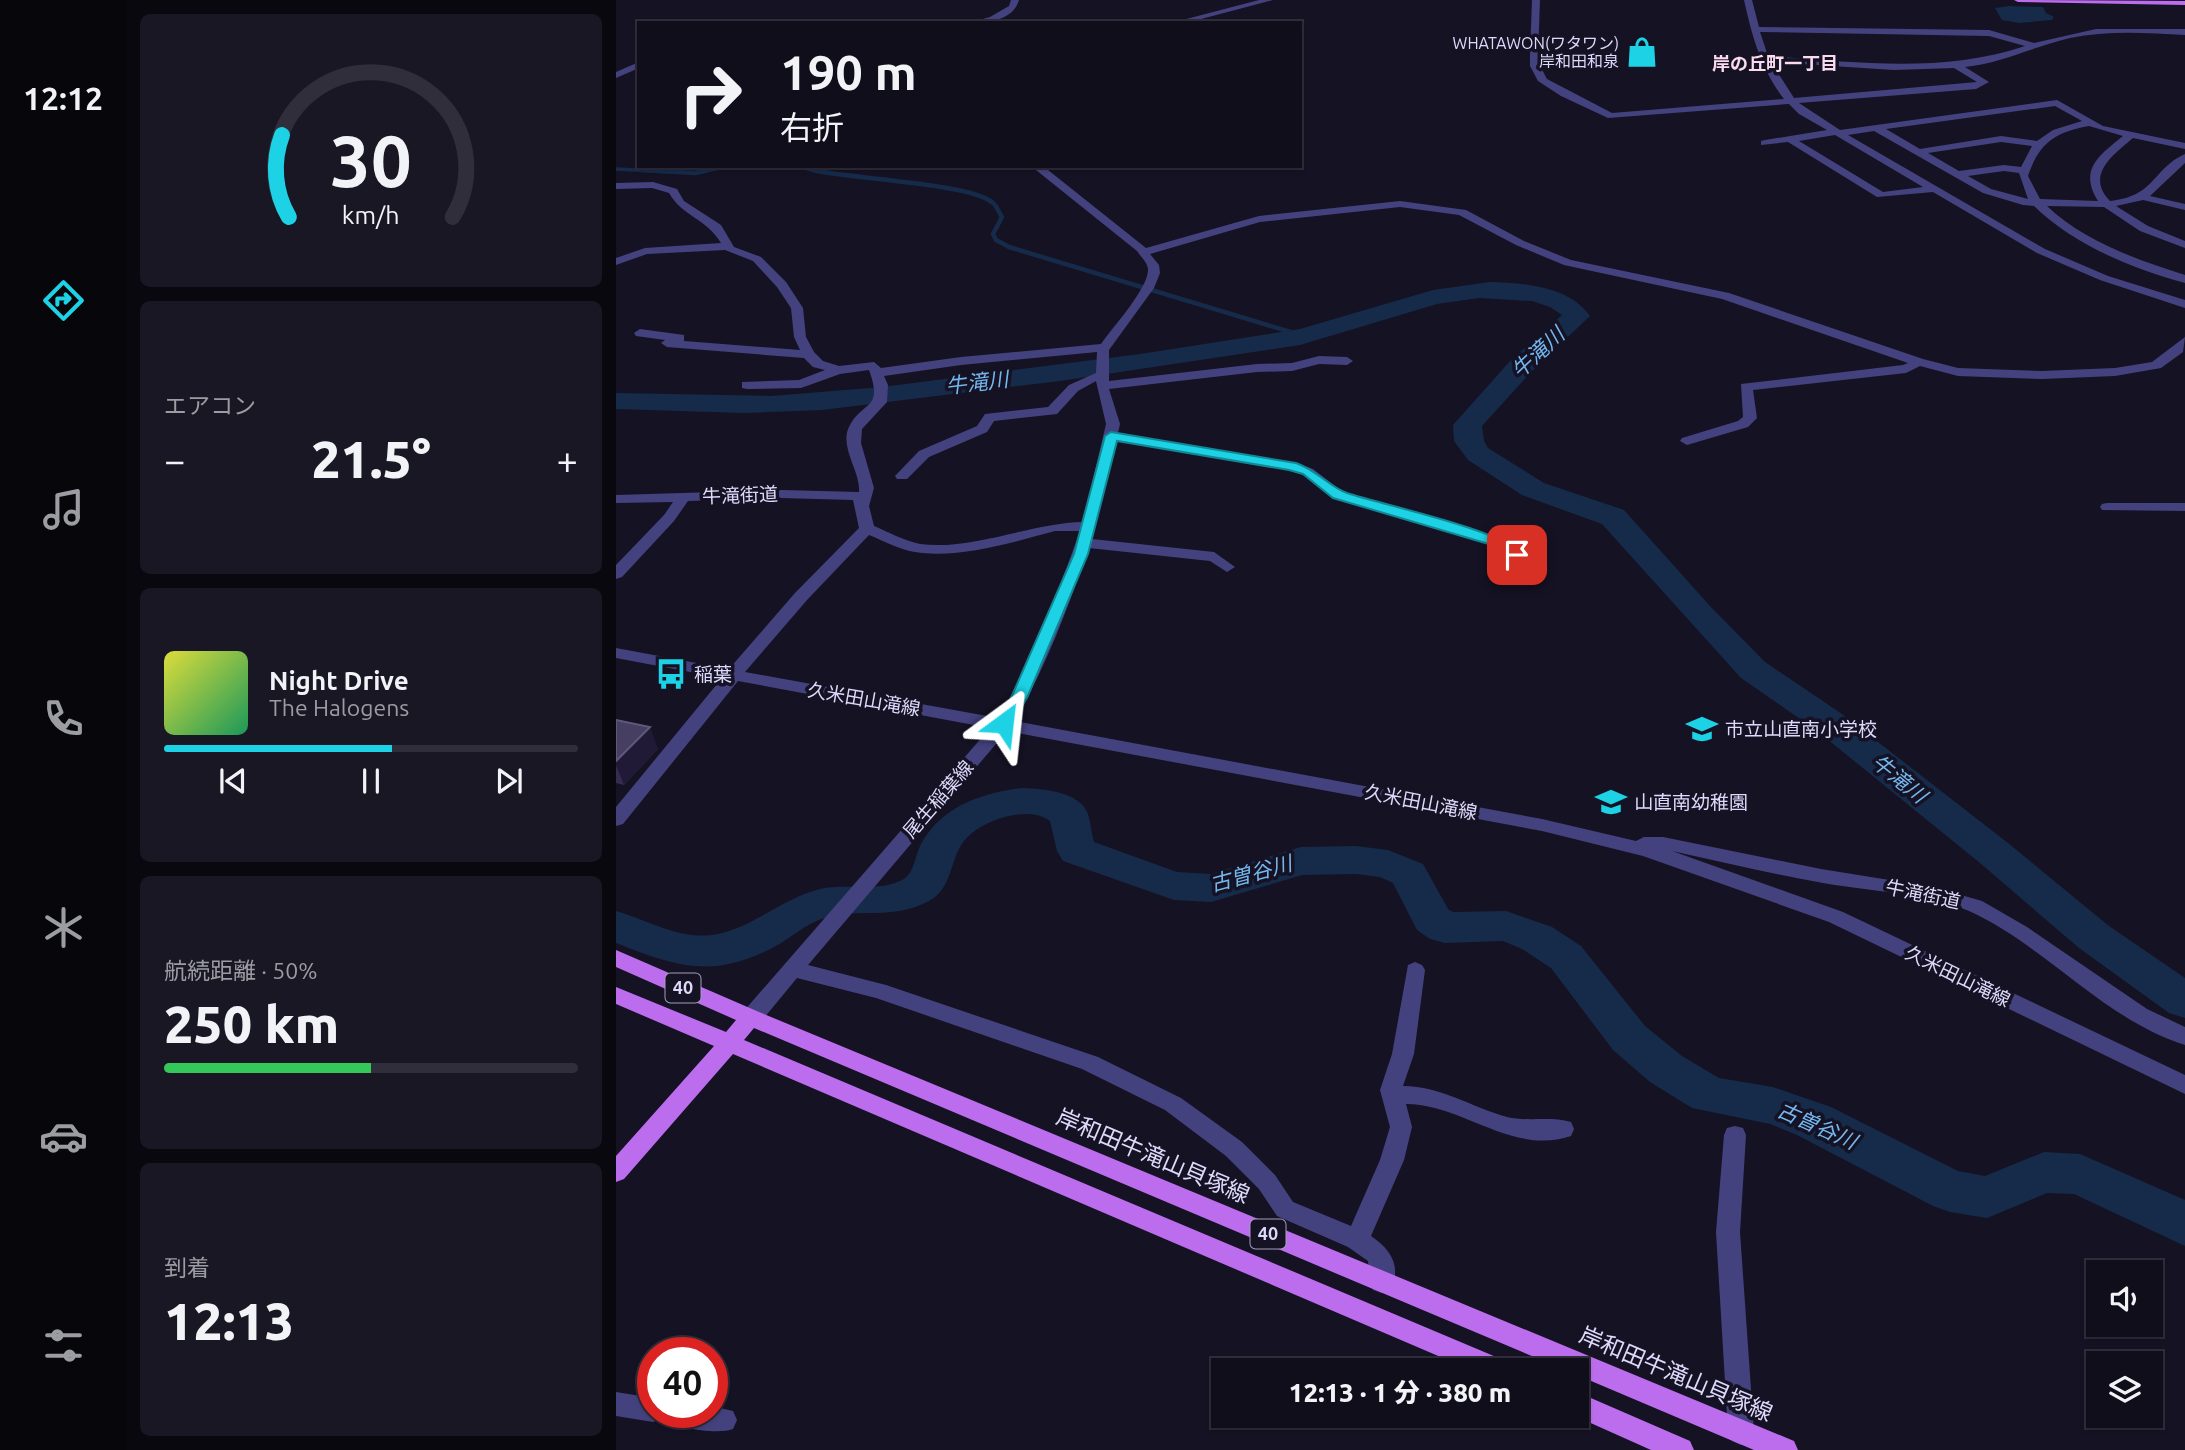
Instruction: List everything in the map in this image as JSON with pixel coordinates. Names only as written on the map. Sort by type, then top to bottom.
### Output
[{"type":"main road","points":[[2018,0],[2185,3]]},
{"type":"main road","name":"岸和田牛滝山貝塚線","points":[[616,958],[751,1018],[1785,1450]]},
{"type":"main road","name":"40","points":[[616,995],[1471,1358]]},
{"type":"main road","points":[[616,1172],[751,1018]]},
{"type":"main road","points":[[1589,1409],[1681,1450]]},
{"type":"street","points":[[982,21],[1009,11],[1015,0]]},
{"type":"street","points":[[1183,21],[1269,0]]},
{"type":"street","points":[[1536,0],[1534,56],[1535,66],[1543,81],[1612,116],[1904,94],[1976,86],[1984,82],[1955,65]]},
{"type":"street","points":[[1748,0],[1755,29],[1777,87],[1790,101],[1837,133],[2058,259],[2104,278],[2185,304]]},
{"type":"street","points":[[1009,11],[1015,13],[1019,21]]},
{"type":"street","points":[[1755,29],[1989,33],[2035,46]]},
{"type":"street","points":[[1766,59],[1955,65],[2002,58],[2072,35],[2102,31],[2185,32]]},
{"type":"street","points":[[616,75],[637,66]]},
{"type":"street","points":[[1765,143],[2057,103],[2089,123],[2130,135],[2185,146]]},
{"type":"street","points":[[2089,123],[2064,127],[2038,144],[2025,162],[2024,181],[2038,202],[2082,238],[2133,262],[2185,279]]},
{"type":"street","points":[[1878,129],[1987,191],[2008,198],[2038,202],[2107,204],[2142,197],[2185,207]]},
{"type":"street","points":[[2130,135],[2099,163],[2093,177],[2094,185],[2107,204],[2136,225],[2185,245]]},
{"type":"street","points":[[1918,152],[2001,139],[2038,144]]},
{"type":"street","points":[[1791,140],[1881,195],[1934,190]]},
{"type":"street","points":[[2142,197],[2185,157]]},
{"type":"street","points":[[879,379],[961,361],[1104,348],[1148,288],[1154,274],[1153,265],[1143,252],[1038,168]]},
{"type":"street","points":[[1959,174],[2004,169],[2025,171]]},
{"type":"street","points":[[616,186],[653,185],[673,191],[680,203],[718,227],[727,246]]},
{"type":"street","points":[[1143,252],[1259,219],[1400,204],[1422,205],[1462,212],[1520,243],[1568,263],[1725,296],[1918,362],[1958,372],[1999,375],[2115,372],[2156,365],[2182,345]]},
{"type":"street","points":[[616,262],[645,251],[727,246],[757,259],[787,291],[797,308],[800,337],[808,354],[818,364],[838,370]]},
{"type":"street","points":[[640,333],[701,340],[704,346]]},
{"type":"street","points":[[667,343],[808,354]]},
{"type":"street","name":"尾生稲葉線","points":[[751,1018],[1004,723],[1024,687],[1084,543],[1111,436],[1113,424],[1102,381],[1104,348]]},
{"type":"street","points":[[902,476],[924,454],[982,429],[990,417],[1052,411],[1068,389],[1080,382],[1292,367],[1319,360],[1347,360]]},
{"type":"street","points":[[1687,441],[1743,424],[1750,418],[1746,387],[1906,369],[1918,362]]},
{"type":"street","points":[[747,386],[801,384],[838,370],[874,366],[879,379],[880,402],[855,428],[854,443],[867,488],[862,506],[867,529]]},
{"type":"street","points":[[1111,436],[1292,466],[1307,471],[1338,495],[1497,542],[1509,548],[1526,564]]},
{"type":"street","name":"牛滝街道","points":[[616,499],[781,494],[857,496],[863,501]]},
{"type":"street","points":[[616,574],[669,518],[683,497]]},
{"type":"street","points":[[2108,506],[2185,507]]},
{"type":"street","points":[[867,529],[916,548],[939,549],[1004,540],[1055,527],[1089,526]]},
{"type":"street","points":[[616,820],[734,676],[836,558],[867,529]]},
{"type":"street","points":[[1084,543],[1214,557],[1227,567]]},
{"type":"street","name":"久米田山滝線","points":[[616,653],[1004,723],[1542,825],[1626,844],[1746,883],[1836,917],[2185,1084]]},
{"type":"street","name":"牛滝街道","points":[[1626,844],[1665,843],[1933,894],[1975,906],[2020,932],[2140,1015],[2185,1037]]},
{"type":"street","points":[[1746,883],[1749,872],[1760,863]]},
{"type":"street","points":[[792,969],[879,991],[1090,1063],[1173,1104],[1234,1149],[1267,1182],[1285,1209],[1357,1240],[1380,1256],[1383,1266],[1382,1282]]},
{"type":"street","points":[[1357,1240],[1392,1160],[1401,1127],[1391,1090],[1403,1054],[1415,970]]},
{"type":"street","points":[[1392,1095],[1420,1094],[1503,1125],[1527,1130],[1563,1129]]},
{"type":"street","points":[[1735,1135],[1728,1233],[1741,1432]]},
{"type":"street","points":[[616,1404],[637,1407]]},
{"type":"water","points":[[2043,7],[2046,13],[2054,17],[2052,20],[2019,23],[2002,20],[1995,8]]},
{"type":"building","points":[[616,720],[650,727],[616,761]]},
{"type":"waterway","points":[[700,172],[721,168]]},
{"type":"waterway","points":[[804,168],[820,172]]},
{"type":"waterway","points":[[616,169],[675,172]]},
{"type":"waterway","points":[[641,170],[695,173],[709,170]]},
{"type":"waterway","points":[[813,170],[936,186],[980,196],[997,208],[1002,217],[993,234],[996,240],[1009,247],[1304,336]]},
{"type":"waterway","name":"牛滝川","points":[[616,401],[745,404],[882,396],[1140,362],[1300,337],[1456,293],[1503,290],[1547,297],[1570,308],[1577,316],[1521,366],[1467,425],[1469,441],[1478,454],[1533,489],[1613,517],[1753,670],[1829,722],[1994,853],[2094,937],[2185,1001]]},
{"type":"waterway","name":"古曽谷川","points":[[616,926],[674,947],[708,952],[746,943],[812,906],[840,901],[896,898],[923,885],[950,831],[990,807],[1022,801],[1051,804],[1069,815],[1077,851],[1174,886],[1211,888],[1301,861],[1356,860],[1388,864],[1409,874],[1432,919],[1445,928],[1506,926],[1537,938],[1566,957],[1629,1038],[1666,1069],[1709,1095],[1773,1106],[1814,1121],[1950,1191],[1987,1197],[2044,1172],[2080,1174],[2185,1224]]},
{"type":"place","name":"WHATAWON(ワタワン) 岸和田和泉","points":[[1642,52]]},
{"type":"place","name":"稲葉","points":[[671,674]]},
{"type":"place","name":"市立山直南小学校","points":[[1702,729]]},
{"type":"place","name":"山直南幼稚園","points":[[1611,802]]},
{"type":"district","name":"岸の丘町一丁目","points":[[1775,64]]},
{"type":"route","points":[[1004,723],[1019,698],[1081,554],[1111,436],[1292,466],[1307,471],[1338,495],[1497,542],[1517,555]]}]
